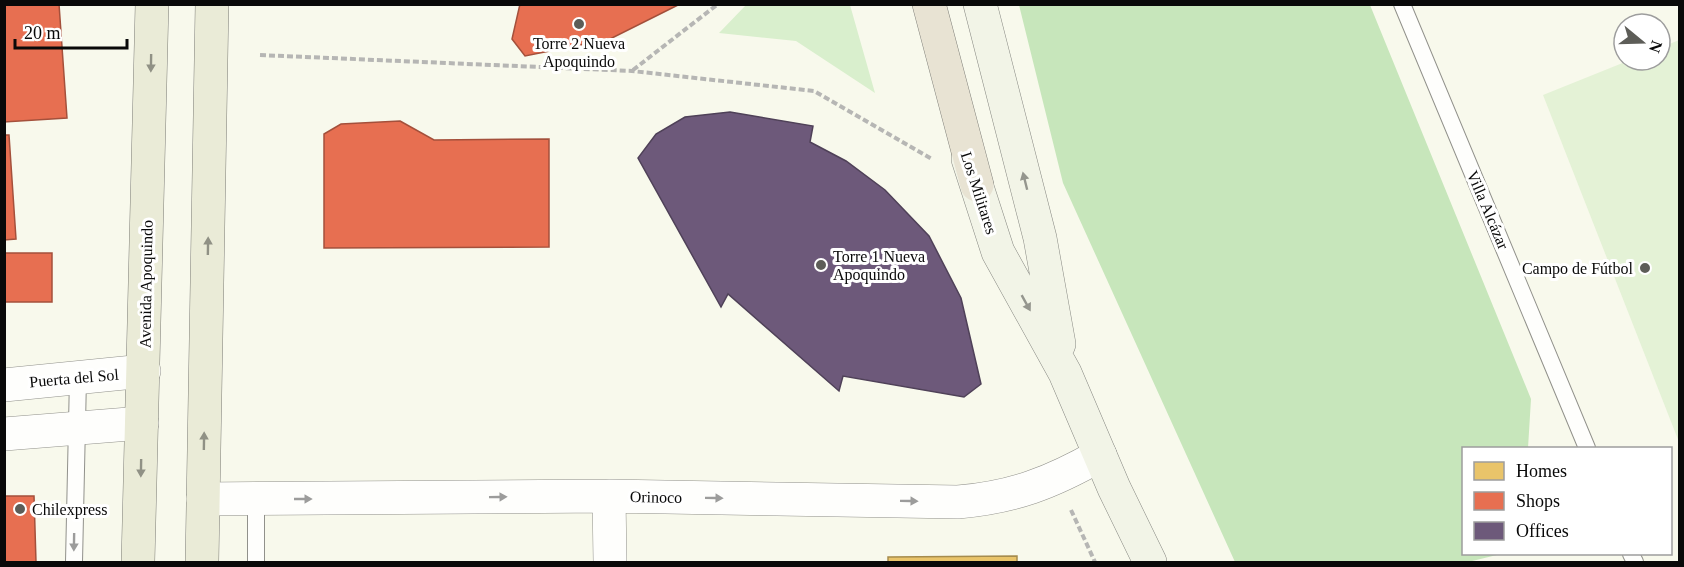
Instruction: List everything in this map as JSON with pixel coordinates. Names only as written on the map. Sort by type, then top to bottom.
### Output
[{"type":"highway","points":[[930,4],[977,185]]},
{"type":"main road","name":"Avenida Apoquindo","points":[[138,562],[152,4]]},
{"type":"main road","points":[[202,562],[212,4]]},
{"type":"main road","name":"Los Militares","points":[[913,4],[977,185],[998,252],[1065,373],[1100,456],[1150,562]]},
{"type":"main road","name":"Los Militares","points":[[980,4],[1040,238],[1065,373]]},
{"type":"street","name":"Puerta del Sol","points":[[4,384],[144,371]]},
{"type":"street","points":[[4,434],[141,423]]},
{"type":"street","name":"Orinoco","points":[[203,500],[609,496],[958,502],[992,499],[1058,479],[1100,456]]},
{"type":"street","points":[[609,496],[610,562]]},
{"type":"lane","name":"Villa Alcázar","points":[[1402,4],[1587,447]]},
{"type":"lane","points":[[74,562],[78,378]]},
{"type":"lane","points":[[256,498],[256,562]]},
{"type":"path","points":[[632,71],[718,4]]},
{"type":"path","points":[[260,55],[632,71],[814,91],[977,185]]},
{"type":"path","points":[[1058,479],[1095,562]]},
{"type":"green space","points":[[746,5],[850,5],[875,93],[796,41],[719,33]]},
{"type":"green space","points":[[1019,5],[1370,5],[1531,399],[1528,447],[1462,447],[1462,555],[1497,555],[1468,562],[1235,562],[1063,183]]},
{"type":"green space","name":"Campo de Fútbol","points":[[1679,40],[1679,442],[1543,95],[1612,67],[1612,72],[1672,72],[1672,43]]},
{"type":"building: Homes","points":[[1017,556],[1017,562],[888,562],[888,557]]},
{"type":"building: Shops","points":[[4,4],[59,4],[67,118],[4,122]]},
{"type":"building: Shops","name":"Torre 2 Nueva Apoquindo","points":[[520,4],[680,4],[610,39],[525,56],[512,39]]},
{"type":"building: Shops","points":[[400,121],[434,140],[549,139],[549,247],[324,248],[324,134],[341,124]]},
{"type":"building: Shops","points":[[4,135],[9,135],[16,239],[4,240]]},
{"type":"building: Shops","points":[[4,253],[52,253],[52,302],[4,302]]},
{"type":"building: Shops","points":[[4,496],[34,496],[36,562],[4,562]]},
{"type":"building: Offices","name":"Torre 1 Nueva Apoquindo","points":[[730,112],[813,126],[810,142],[846,161],[885,190],[929,236],[961,298],[981,384],[964,397],[843,376],[839,391],[728,294],[721,307],[638,158],[656,134],[685,117]]},
{"type":"place","name":"Torre 2 Nueva Apoquindo","points":[[579,24]]},
{"type":"place","name":"Torre 1 Nueva Apoquindo","points":[[821,265]]},
{"type":"place","name":"Campo de Fútbol","points":[[1645,268]]},
{"type":"place","name":"Chilexpress","points":[[20,509]]}]
